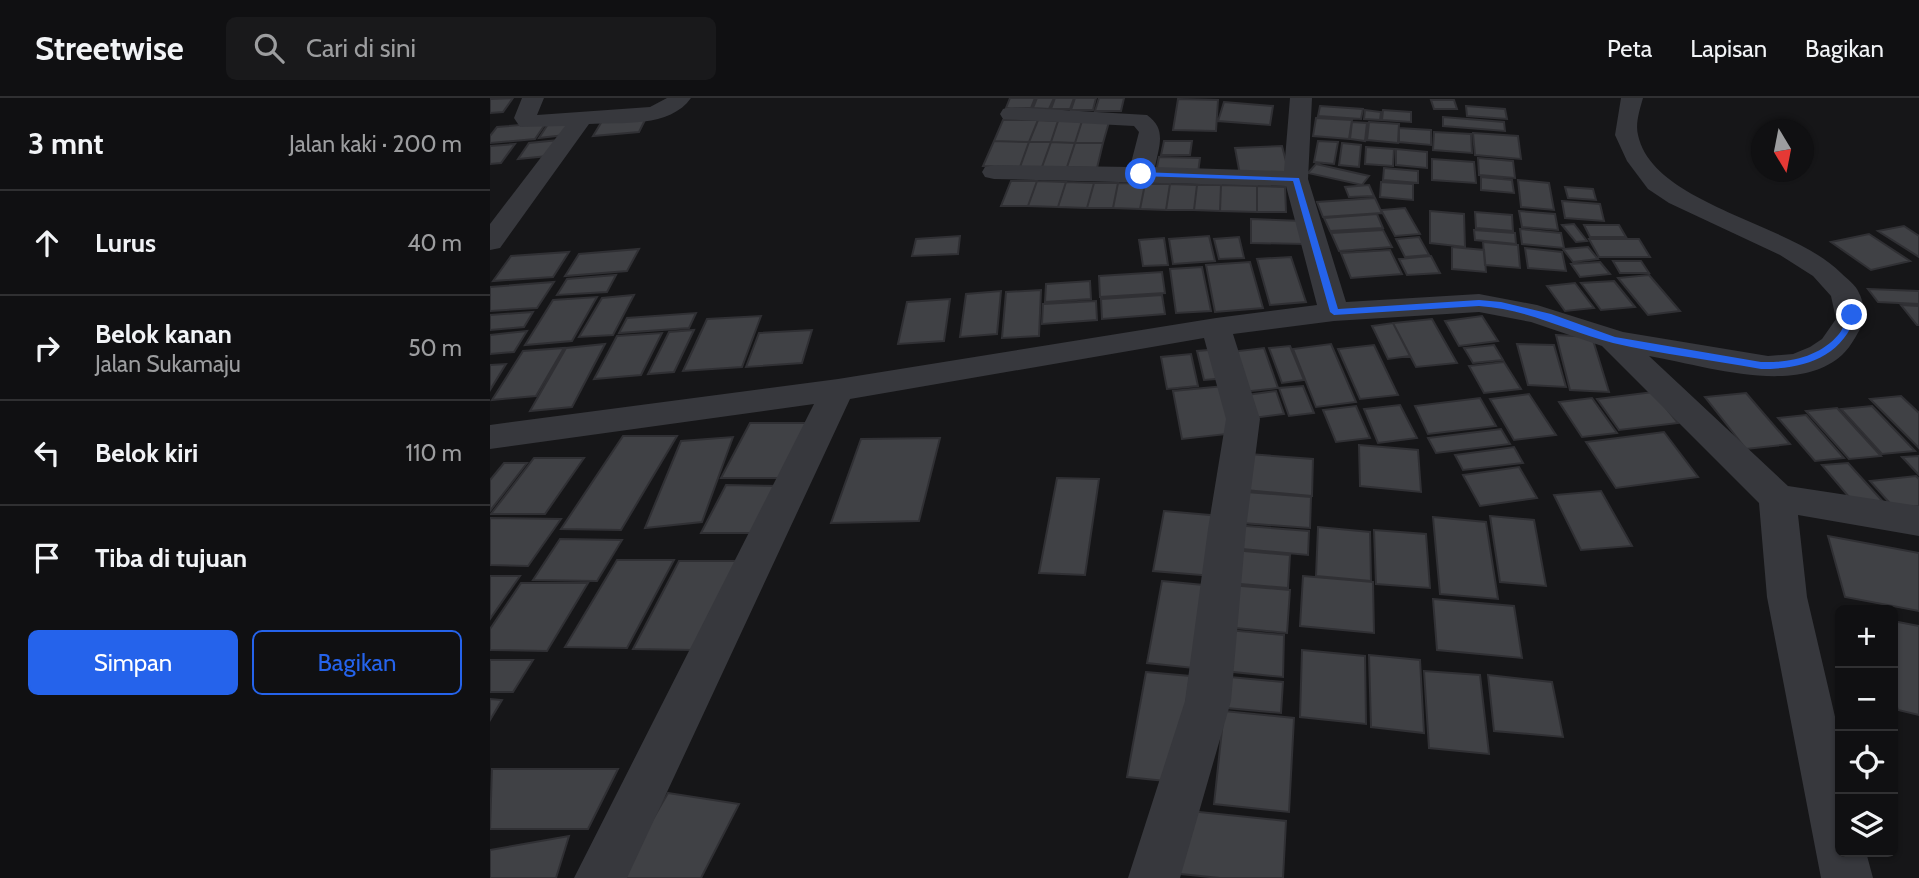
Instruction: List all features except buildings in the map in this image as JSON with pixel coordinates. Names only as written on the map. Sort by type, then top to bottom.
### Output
[{"type":"street","points":[[533,98],[525,118],[528,122],[654,113],[669,107],[680,98]]},
{"type":"street","points":[[1301,98],[1296,179],[1334,312]]},
{"type":"street","points":[[490,437],[838,390],[1216,327],[1334,312],[1479,303],[1501,305],[1548,316],[1614,340],[1761,366],[1782,366],[1810,359],[1830,348],[1846,333],[1852,315],[1850,300],[1844,288],[1803,257],[1675,195],[1654,181],[1626,134],[1632,98]]},
{"type":"street","points":[[1011,114],[1139,120],[1148,126],[1150,132],[1141,174]]},
{"type":"street","points":[[490,242],[583,117]]},
{"type":"street","points":[[994,173],[1296,179]]},
{"type":"street","points":[[1154,878],[1209,701],[1227,529],[1243,419],[1216,327]]},
{"type":"street","points":[[1614,340],[1776,498],[1919,521]]},
{"type":"street","points":[[600,878],[838,390]]},
{"type":"street","points":[[1776,498],[1787,597],[1835,823]]},
{"type":"street","points":[[1842,857],[1847,878]]},
{"type":"route","points":[[1141,174],[1296,179],[1334,312],[1479,303],[1501,305],[1548,316],[1614,340],[1761,366],[1796,363],[1830,348],[1846,333],[1852,315]]}]
